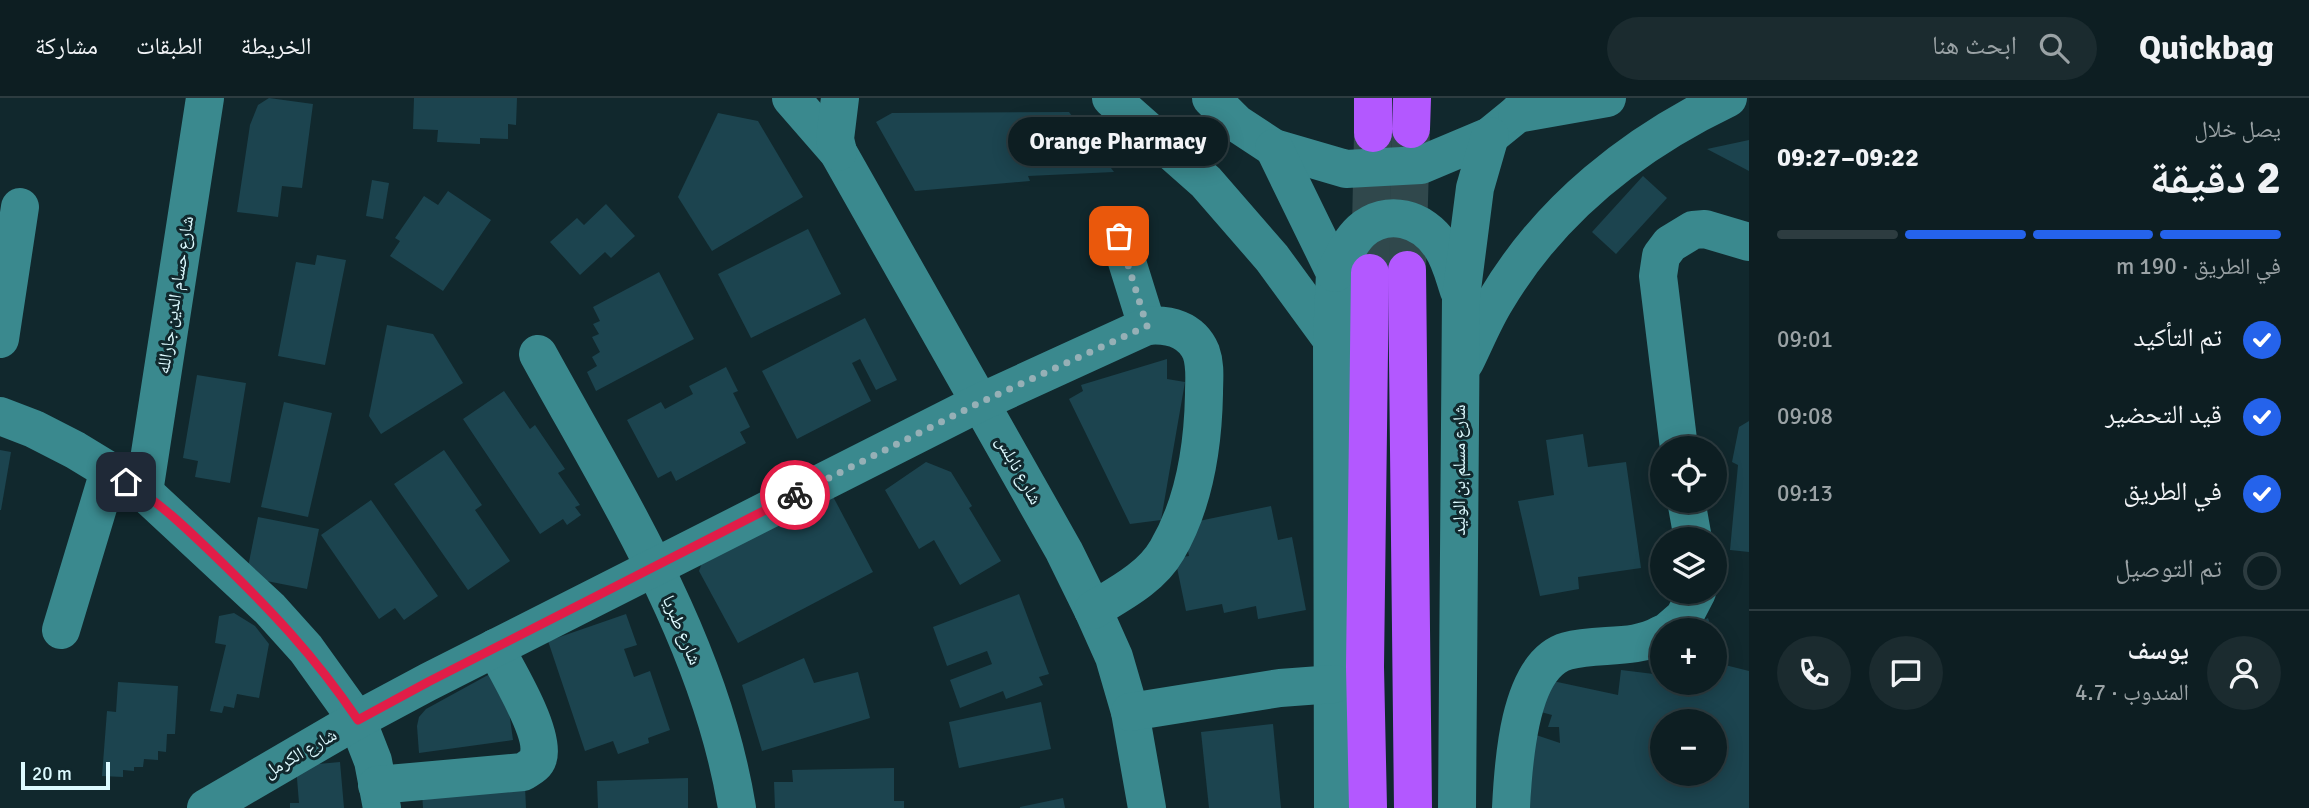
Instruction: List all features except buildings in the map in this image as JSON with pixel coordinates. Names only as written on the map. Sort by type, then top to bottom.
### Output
[{"type":"highway","points":[[1368,808],[1365,667],[1371,272]]},
{"type":"highway","points":[[1371,272],[1413,808]]},
{"type":"street","name":"شارع حسام الدين جارالله","points":[[144,492],[205,98]]},
{"type":"street","name":"شارع نابلس","points":[[791,98],[838,152],[1065,551],[1114,657],[1130,712],[1147,808]]},
{"type":"street","name":"شارع نابلس","points":[[838,152],[835,139],[840,98]]},
{"type":"street","points":[[1111,98],[1206,182],[1272,258],[1332,341]]},
{"type":"street","points":[[1211,98],[1237,123],[1274,148],[1346,169],[1421,165],[1513,116],[1607,98]]},
{"type":"street","points":[[1459,374],[1495,301],[1521,260],[1564,211],[1616,164],[1648,141],[1728,98]]},
{"type":"street","name":"شارع مسلم بن الوليد","points":[[1457,808],[1461,297],[1475,188],[1513,116]]},
{"type":"street","points":[[1274,148],[1371,272]]},
{"type":"street","points":[[0,339],[20,207]]},
{"type":"street","points":[[1371,272],[1350,245],[1361,231],[1382,218],[1399,217],[1419,224],[1441,246],[1461,297]]},
{"type":"street","points":[[1678,436],[1658,276],[1661,256],[1670,244],[1693,230],[1718,231],[1749,242]]},
{"type":"street","points":[[1093,610],[1147,575],[1166,553],[1182,521],[1196,472],[1204,417],[1205,367],[1200,349],[1181,329],[1164,324],[1147,326],[1119,236]]},
{"type":"street","points":[[1333,808],[1332,341],[1371,272]]},
{"type":"street","name":"شارع الكرمل","points":[[206,808],[358,720],[655,566],[981,402],[1147,326]]},
{"type":"street","name":"شارع طبريا","points":[[537,354],[655,566],[709,699],[721,735],[737,808]]},
{"type":"street","points":[[0,416],[34,429],[144,492],[270,609],[306,649],[358,720],[373,761],[380,796],[523,772],[535,764],[539,756],[539,741],[495,648]]},
{"type":"street","points":[[61,630],[109,471]]},
{"type":"street","points":[[1511,808],[1513,764],[1521,719],[1540,673],[1551,660],[1565,651],[1640,643],[1650,639]]},
{"type":"street","points":[[1130,712],[1280,688],[1334,684]]},
{"type":"tunnel","points":[[1407,270],[1411,132]]},
{"type":"tunnel","points":[[1370,273],[1373,135]]},
{"type":"way so far","points":[[795,495],[981,402],[1147,326],[1119,236]]},
{"type":"place","name":"Orange Pharmacy","points":[[1119,236]]},
{"type":"route","points":[[126,482],[144,492],[270,609],[306,649],[358,720],[795,495]]}]
